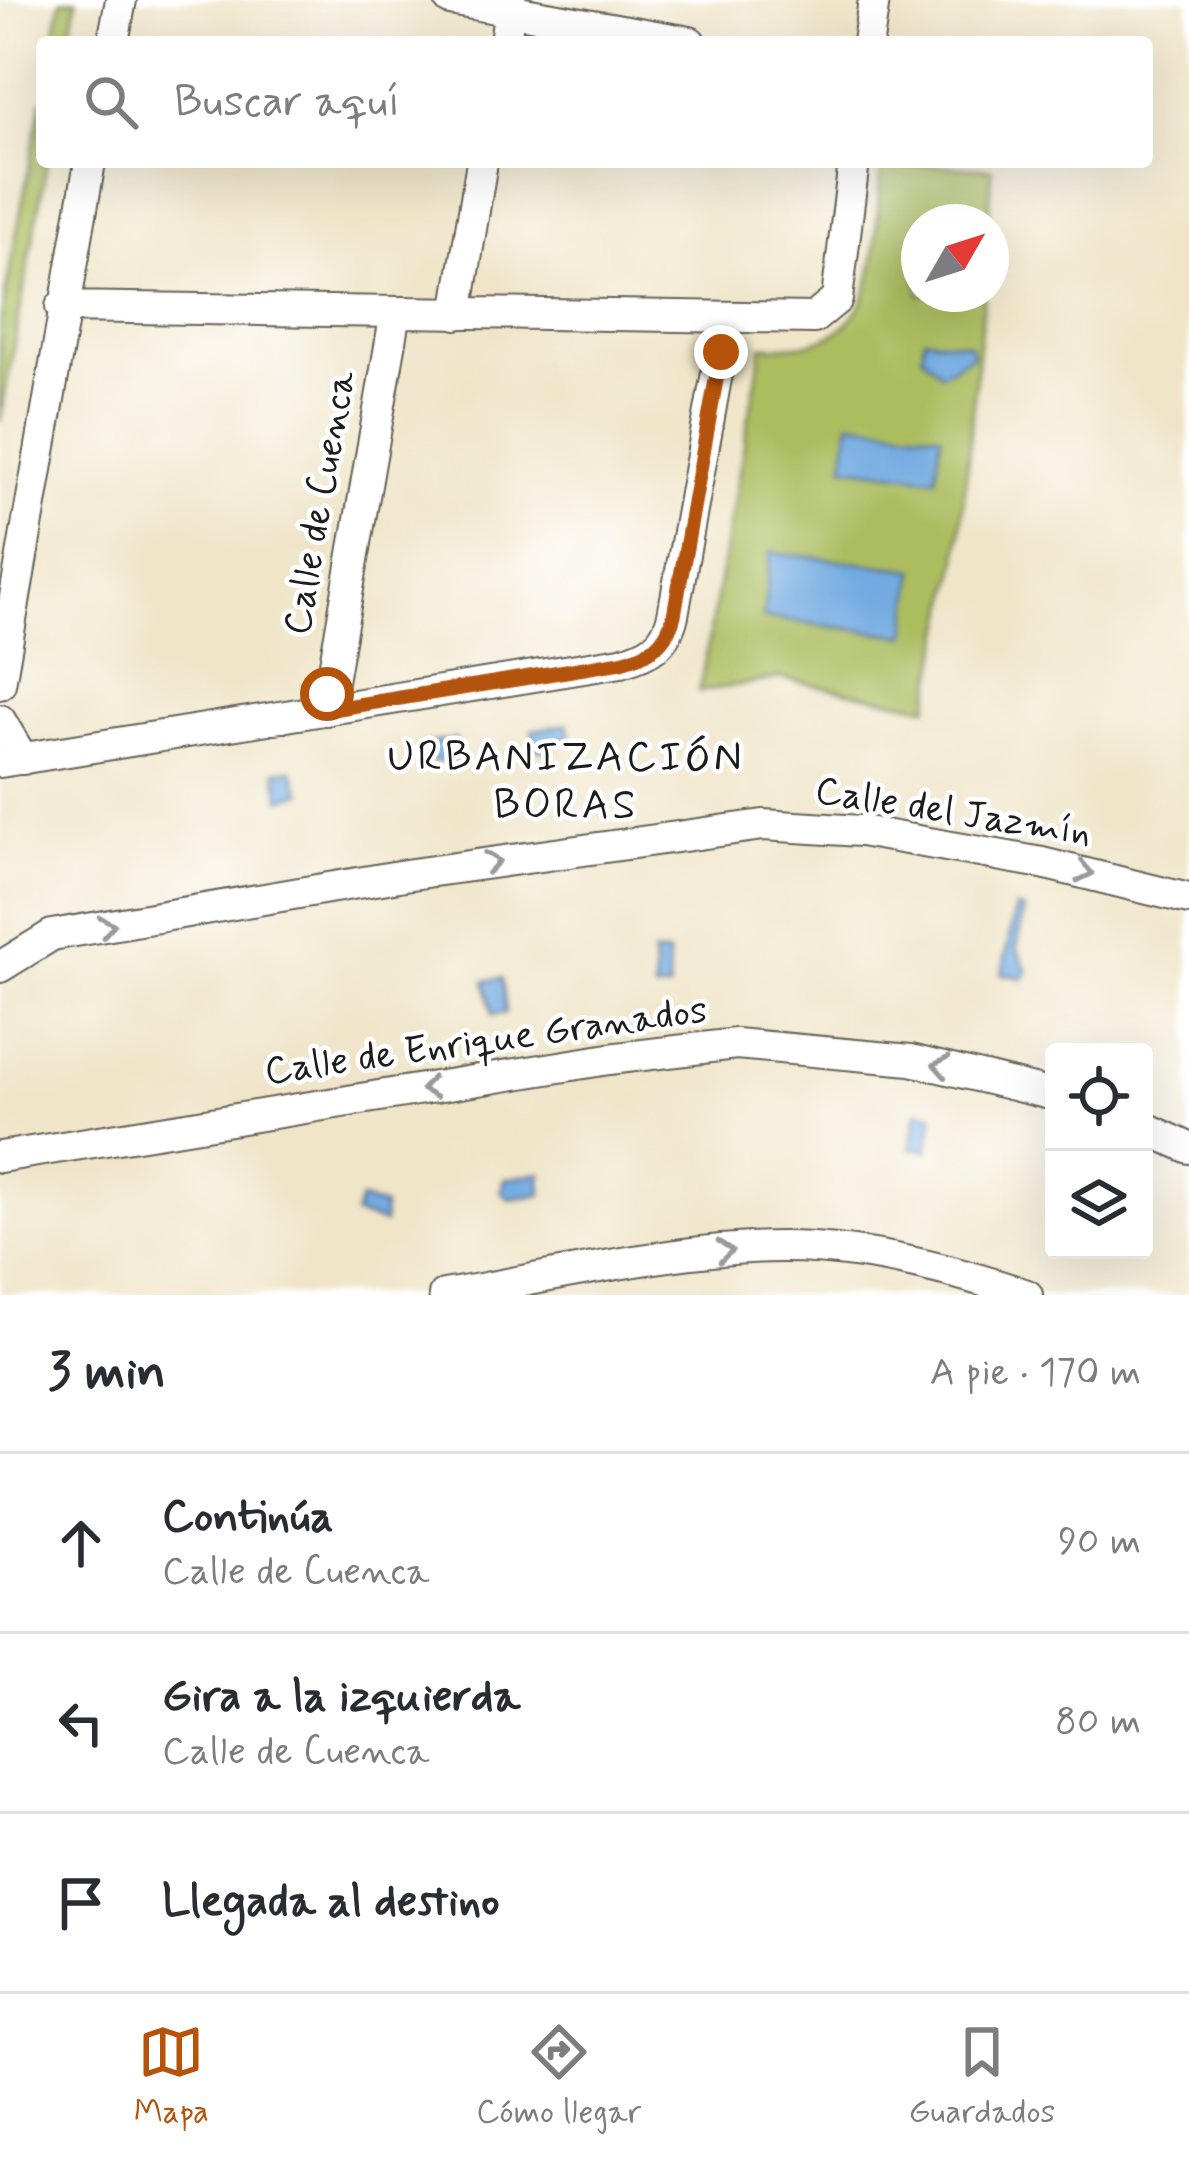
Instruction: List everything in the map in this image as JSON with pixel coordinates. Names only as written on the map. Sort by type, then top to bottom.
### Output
[{"type":"street","points":[[114,36],[121,0]]},
{"type":"street","points":[[450,0],[510,5],[661,36]]},
{"type":"street","points":[[869,36],[874,0]]},
{"type":"street","points":[[506,36],[510,5]]},
{"type":"street","points":[[0,684],[61,307],[89,168]]},
{"type":"street","points":[[457,314],[481,168]]},
{"type":"street","name":"Calle de Cuenca","points":[[61,307],[796,320],[829,310],[841,283],[853,168]]},
{"type":"street","name":"Calle de Cuenca","points":[[327,710],[328,679],[396,312]]},
{"type":"street","points":[[0,720],[12,761],[621,662],[654,650],[668,635],[674,615],[727,318]]},
{"type":"street","name":"Calle del Jazmín","points":[[0,967],[52,935],[406,875],[763,825],[861,831],[1042,862],[1189,899]]},
{"type":"street","name":"Calle de Enrique Granados","points":[[0,1157],[609,1059],[736,1045],[911,1060],[1008,1079],[1045,1092]]},
{"type":"street","points":[[1153,1131],[1189,1148]]},
{"type":"street","points":[[444,1295],[724,1250],[787,1247],[863,1254],[1027,1295]]},
{"type":"green space","points":[[61,0],[77,0],[70,36],[54,36]]},
{"type":"green space","points":[[36,131],[36,168],[46,168],[0,422],[0,322]]},
{"type":"green space","points":[[881,168],[992,169],[990,204],[901,204],[901,312],[982,312],[958,558],[928,707],[780,678],[699,692],[762,346],[803,344],[833,334],[853,317],[866,293]]},
{"type":"water","points":[[924,338],[970,344],[973,355],[941,373],[922,355]]},
{"type":"water","points":[[850,422],[941,434],[936,478],[844,466]]},
{"type":"water","points":[[771,552],[915,570],[907,636],[763,618]]},
{"type":"water","points":[[568,724],[571,737],[556,739],[550,751],[534,748],[532,730]]},
{"type":"water","points":[[455,739],[454,762],[427,761],[425,744]]},
{"type":"water","points":[[292,769],[302,793],[281,800],[276,771]]},
{"type":"water","points":[[1015,908],[1024,910],[1017,948],[1028,972],[1024,978],[1002,974]]},
{"type":"water","points":[[653,954],[668,954],[669,990],[655,991]]},
{"type":"water","points":[[502,978],[506,1013],[493,1015],[485,981]]},
{"type":"water","points":[[917,1111],[934,1114],[928,1151],[911,1148]]},
{"type":"water","points":[[541,1173],[542,1195],[508,1199],[501,1191],[505,1179]]},
{"type":"water","points":[[360,1200],[383,1206],[384,1223],[355,1215]]},
{"type":"district","name":"URBANIZACIÓN BORAS","points":[[566,782]]},
{"type":"route","points":[[327,694],[327,710],[621,662],[654,650],[668,635],[674,615],[721,352]]}]
